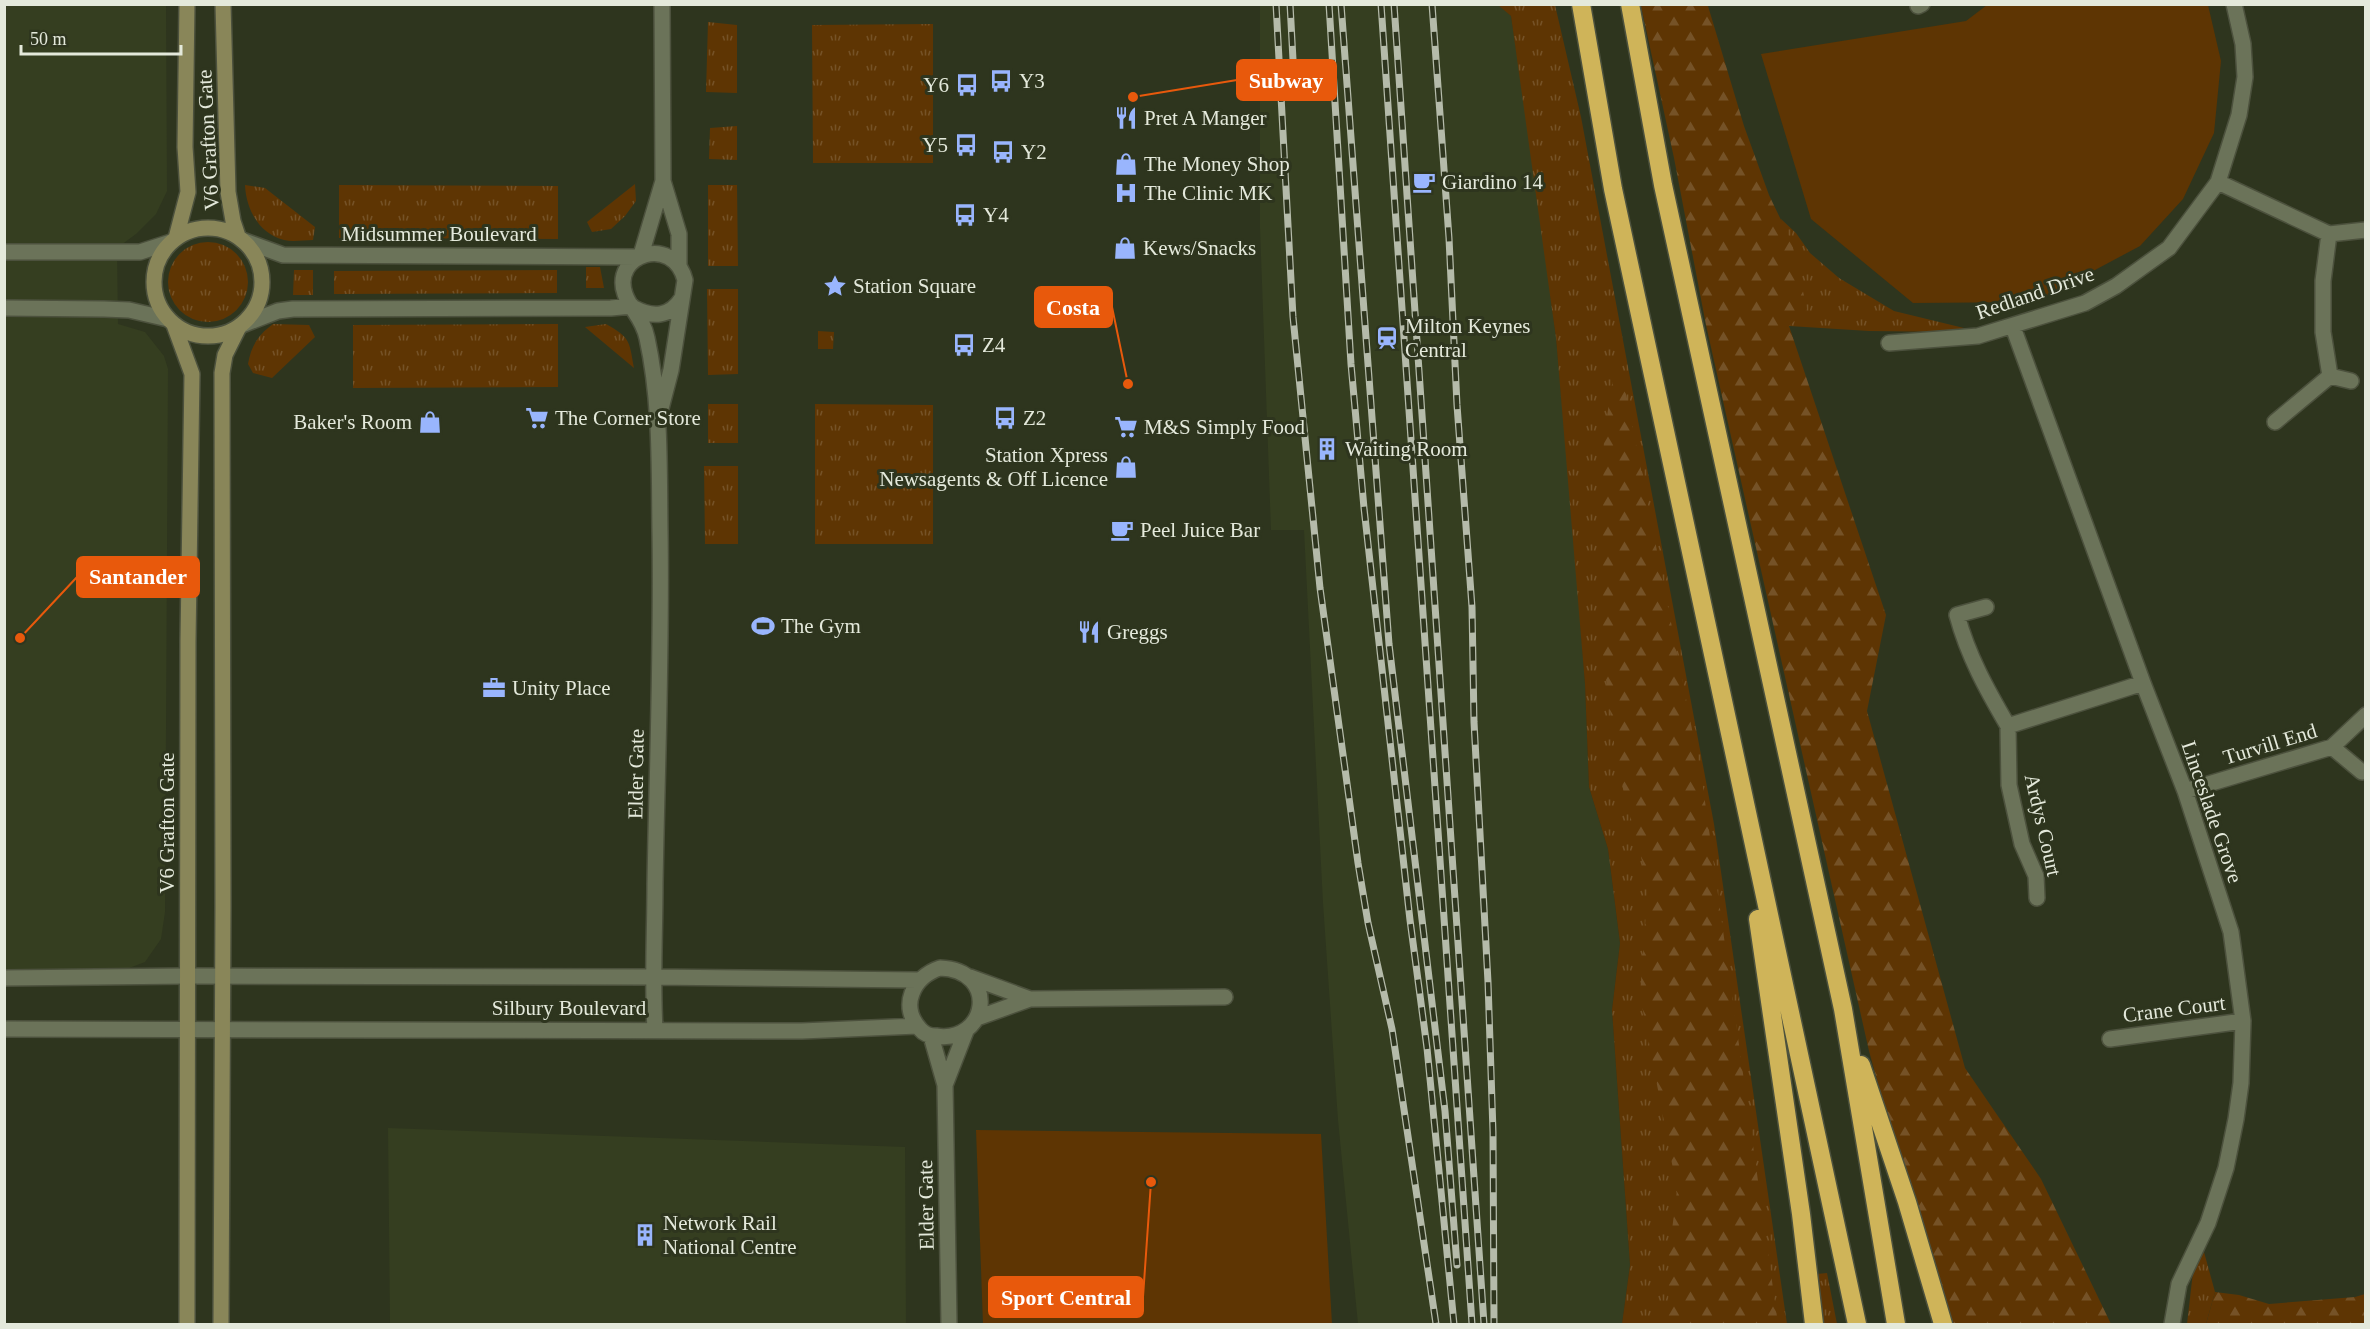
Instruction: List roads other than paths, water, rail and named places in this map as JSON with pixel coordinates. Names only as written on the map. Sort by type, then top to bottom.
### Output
[{"type":"highway","points":[[1581,4],[1613,189],[1857,1324]]},
{"type":"highway","points":[[1630,4],[1663,186],[1843,1009],[1896,1324]]},
{"type":"highway","points":[[1734,759],[1799,1202],[1814,1324]]},
{"type":"highway","points":[[1843,1009],[1907,1202],[1943,1324]]},
{"type":"street","name":"V6 Grafton Gate","points":[[173,240],[188,192],[185,147],[187,4]]},
{"type":"street","name":"V6 Grafton Gate","points":[[223,4],[228,192],[233,221],[240,238]]},
{"type":"street","points":[[658,416],[671,370],[685,280],[680,266],[679,234],[663,181],[662,4]]},
{"type":"street","name":"Redland Drive","points":[[1889,343],[1978,336],[2085,303],[2116,286],[2169,248],[2218,182],[2239,115],[2245,76],[2243,44],[2234,4]]},
{"type":"street","points":[[658,416],[646,336],[624,293],[624,278],[629,265],[639,256],[663,181]]},
{"type":"street","points":[[2218,182],[2329,234],[2366,230]]},
{"type":"street","points":[[4,252],[140,252],[173,240],[185,232],[218,228],[240,238],[255,255],[262,273],[262,292],[255,310],[241,326],[225,356],[222,373],[221,1324]]},
{"type":"street","points":[[2329,234],[2323,280],[2323,332],[2330,375]]},
{"type":"street","name":"Midsummer Boulevard","points":[[240,238],[272,252],[295,255],[639,256]]},
{"type":"street","points":[[171,322],[157,301],[153,280],[162,253],[173,240]]},
{"type":"street","points":[[639,256],[660,253],[668,255],[680,266]]},
{"type":"street","points":[[4,308],[129,310],[171,322],[194,335],[206,337],[228,333],[278,311],[293,309],[633,307],[644,314],[659,315],[672,310],[684,295]]},
{"type":"street","name":"V6 Grafton Gate","points":[[171,322],[192,374],[188,641],[188,1324]]},
{"type":"street","name":"Linceslade Grove","points":[[2013,327],[2143,683],[2185,791],[2231,932],[2243,1022],[2241,1083],[2226,1168],[2208,1223],[2179,1284],[2172,1324]]},
{"type":"street","points":[[2330,375],[2350,381]]},
{"type":"street","points":[[2276,422],[2330,375]]},
{"type":"street","name":"Elder Gate","points":[[655,1029],[661,572],[658,416]]},
{"type":"street","name":"Ardys Court","points":[[1986,607],[1957,615],[1964,641],[1981,680],[2008,726],[2009,785],[2022,844],[2036,876],[2037,898]]},
{"type":"street","points":[[2008,726],[2143,683]]},
{"type":"street","name":"Turvill End","points":[[2185,791],[2332,747],[2366,715]]},
{"type":"street","name":"Turvill End","points":[[2332,747],[2362,772]]},
{"type":"street","points":[[970,977],[978,990],[981,1004],[977,1018],[966,1031],[955,1036],[944,1038],[923,1033],[910,1011],[911,995],[917,980],[928,972],[940,968],[954,968],[970,977],[1030,999]]},
{"type":"street","points":[[4,978],[187,976]]},
{"type":"street","name":"Silbury Boulevard","points":[[187,976],[917,980]]},
{"type":"street","points":[[977,1018],[1030,999],[1225,997]]},
{"type":"street","name":"Crane Court","points":[[2110,1039],[2243,1022]]},
{"type":"street","name":"Silbury Boulevard","points":[[188,1031],[358,1029],[802,1031],[917,1026]]},
{"type":"street","points":[[4,1029],[109,1028],[188,1031]]},
{"type":"street","name":"Elder Gate","points":[[945,1085],[966,1031]]},
{"type":"street","name":"Elder Gate","points":[[931,1036],[945,1085],[949,1324]]},
{"type":"railway","points":[[1276,4],[1293,317],[1320,588],[1358,863],[1368,923],[1392,1029],[1436,1324]]},
{"type":"railway","points":[[1290,4],[1295,97]]},
{"type":"railway","points":[[1329,4],[1351,364],[1364,508],[1410,920],[1427,1048],[1454,1324]]},
{"type":"railway","points":[[1341,4],[1389,644],[1445,1111],[1457,1265]]},
{"type":"railway","points":[[1381,4],[1472,1324]]},
{"type":"railway","points":[[1394,4],[1484,1324]]},
{"type":"railway","points":[[1432,4],[1472,607],[1474,722],[1488,982],[1493,1132],[1494,1324]]},
{"type":"place","name":"Y3","points":[[1001,81]]},
{"type":"place","name":"Y6","points":[[967,85]]},
{"type":"place","name":"Subway","points":[[1133,97]]},
{"type":"place","name":"Pret A Manger","points":[[1126,118]]},
{"type":"place","name":"Y5","points":[[966,145]]},
{"type":"place","name":"Y2","points":[[1003,152]]},
{"type":"place","name":"The Money Shop","points":[[1126,164]]},
{"type":"place","name":"Giardino 14","points":[[1424,182]]},
{"type":"place","name":"The Clinic MK","points":[[1126,193]]},
{"type":"place","name":"Y4","points":[[965,215]]},
{"type":"place","name":"Kews/Snacks","points":[[1125,248]]},
{"type":"place","name":"Station Square","points":[[835,286]]},
{"type":"place","name":"Milton Keynes Central","points":[[1387,338]]},
{"type":"place","name":"Z4","points":[[964,345]]},
{"type":"place","name":"Costa","points":[[1128,384]]},
{"type":"place","name":"The Corner Store","points":[[537,418]]},
{"type":"place","name":"Z2","points":[[1005,418]]},
{"type":"place","name":"Baker's Room","points":[[430,422]]},
{"type":"place","name":"M&S Simply Food","points":[[1126,427]]},
{"type":"place","name":"Waiting Room","points":[[1327,449]]},
{"type":"place","name":"Station Xpress Newsagents & Off Licence","points":[[1126,467]]},
{"type":"place","name":"Peel Juice Bar","points":[[1122,530]]},
{"type":"place","name":"The Gym","points":[[763,626]]},
{"type":"place","name":"Greggs","points":[[1089,632]]},
{"type":"place","name":"Santander","points":[[20,638]]},
{"type":"place","name":"Unity Place","points":[[494,688]]},
{"type":"place","name":"Sport Central","points":[[1151,1182]]},
{"type":"place","name":"Network Rail National Centre","points":[[645,1235]]}]
